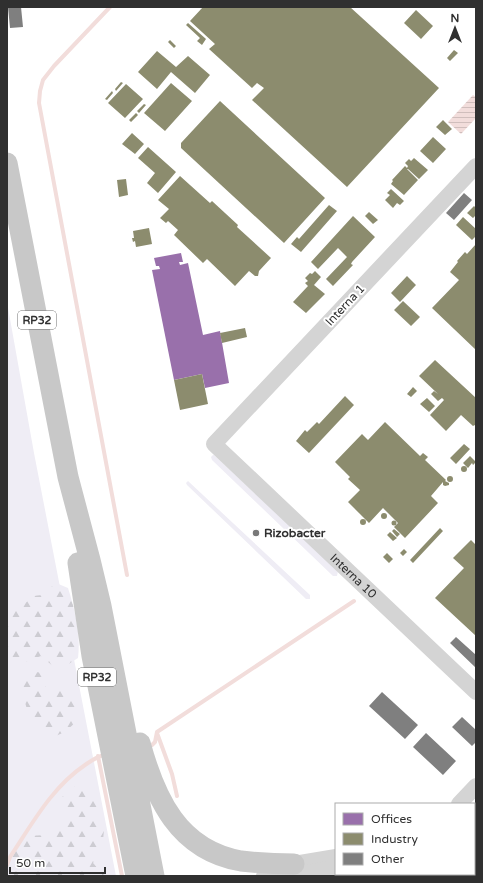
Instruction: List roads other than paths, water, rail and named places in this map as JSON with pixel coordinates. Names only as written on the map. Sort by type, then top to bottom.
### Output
[{"type":"main road","name":"RP32","points":[[7,162],[68,477],[101,606],[154,876]]},
{"type":"main road","name":"RP32","points":[[68,477],[78,563],[98,684],[136,876]]},
{"type":"main road","points":[[101,606],[147,765],[158,795],[174,821],[185,833],[211,852],[225,857],[268,863],[295,872]]},
{"type":"main road","points":[[98,684],[122,769],[143,876]]},
{"type":"street","name":"Interna 1","points":[[214,444],[476,166]]},
{"type":"street","name":"Interna 10","points":[[214,444],[476,692]]},
{"type":"street","points":[[460,803],[476,786]]},
{"type":"street","points":[[295,872],[335,857]]},
{"type":"street","points":[[268,875],[335,867]]},
{"type":"waterway","points":[[110,7],[54,66],[43,80],[39,103],[127,575]]},
{"type":"waterway","points":[[152,745],[155,742],[157,732],[354,601]]},
{"type":"waterway","points":[[157,733],[172,774],[177,796]]},
{"type":"waterway","points":[[7,865],[10,857],[26,832],[43,807],[62,784],[73,774],[98,757],[104,755]]},
{"type":"waterway","points":[[98,756],[122,876]]},
{"type":"place","name":"Rizobacter","points":[[256,533]]}]
